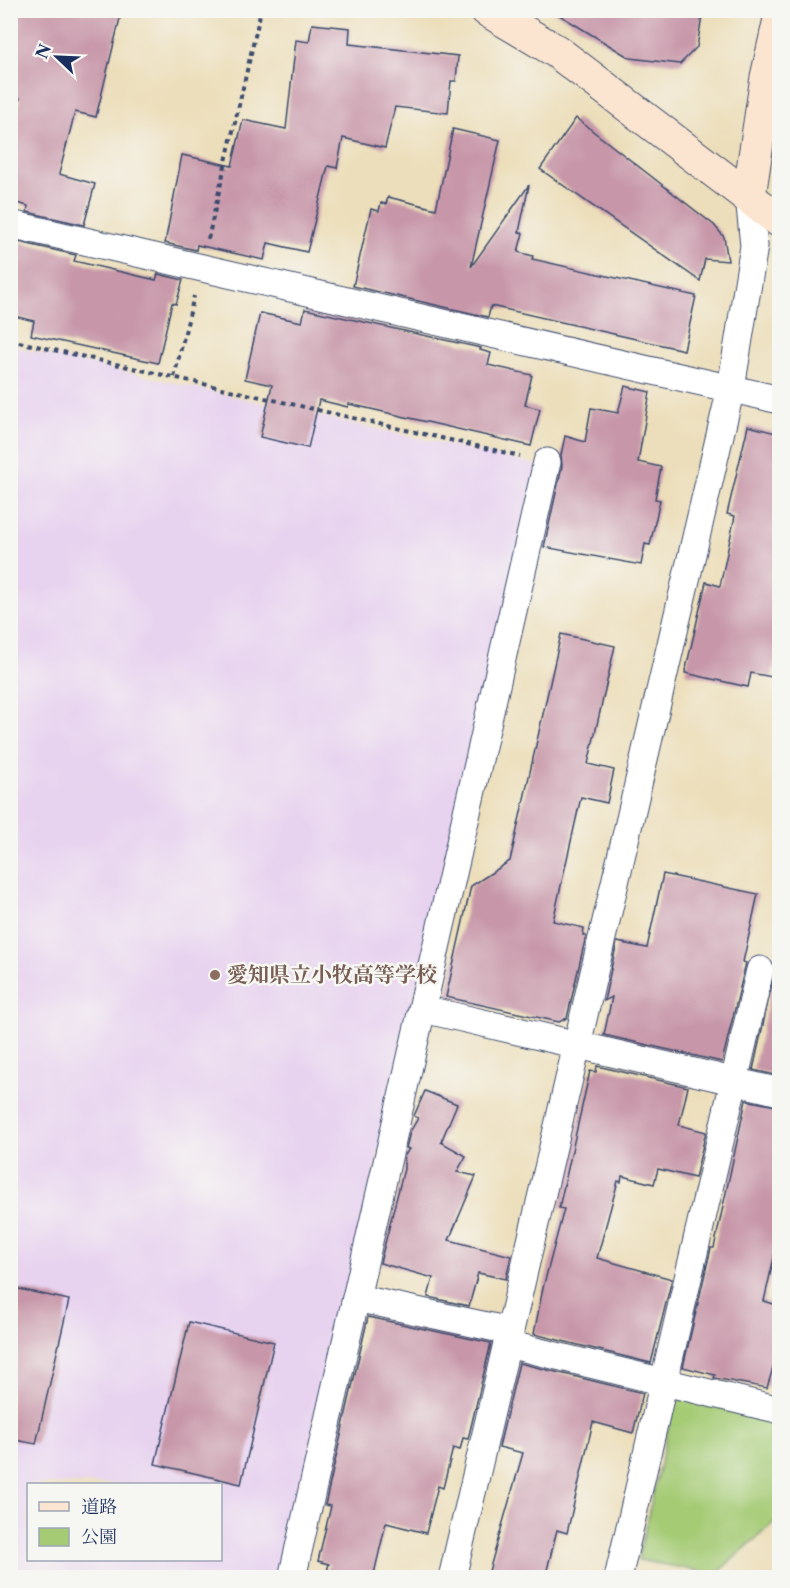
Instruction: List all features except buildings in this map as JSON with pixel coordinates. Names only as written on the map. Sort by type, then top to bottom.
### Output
[{"type":"street","points":[[487,10],[556,51],[780,221]]},
{"type":"street","points":[[452,1578],[731,388],[754,246],[749,196],[767,77],[780,19]]},
{"type":"street","points":[[10,224],[780,400]]},
{"type":"street","points":[[292,1578],[547,462]]},
{"type":"street","points":[[618,1578],[760,970]]},
{"type":"street","points":[[423,1009],[780,1092]]},
{"type":"street","points":[[356,1298],[780,1410]]},
{"type":"path","points":[[174,377],[202,267],[261,10]]},
{"type":"path","points":[[10,340],[547,462]]},
{"type":"shaded area","name":"愛知県立小牧高等学校","points":[[11,346],[537,465],[281,1577],[11,1578]]},
{"type":"green space","points":[[685,1397],[779,1419],[779,1447],[774,1454],[779,1458],[779,1518],[716,1574],[638,1560],[674,1403]]},
{"type":"place","name":"愛知県立小牧高等学校","points":[[215,975]]}]
